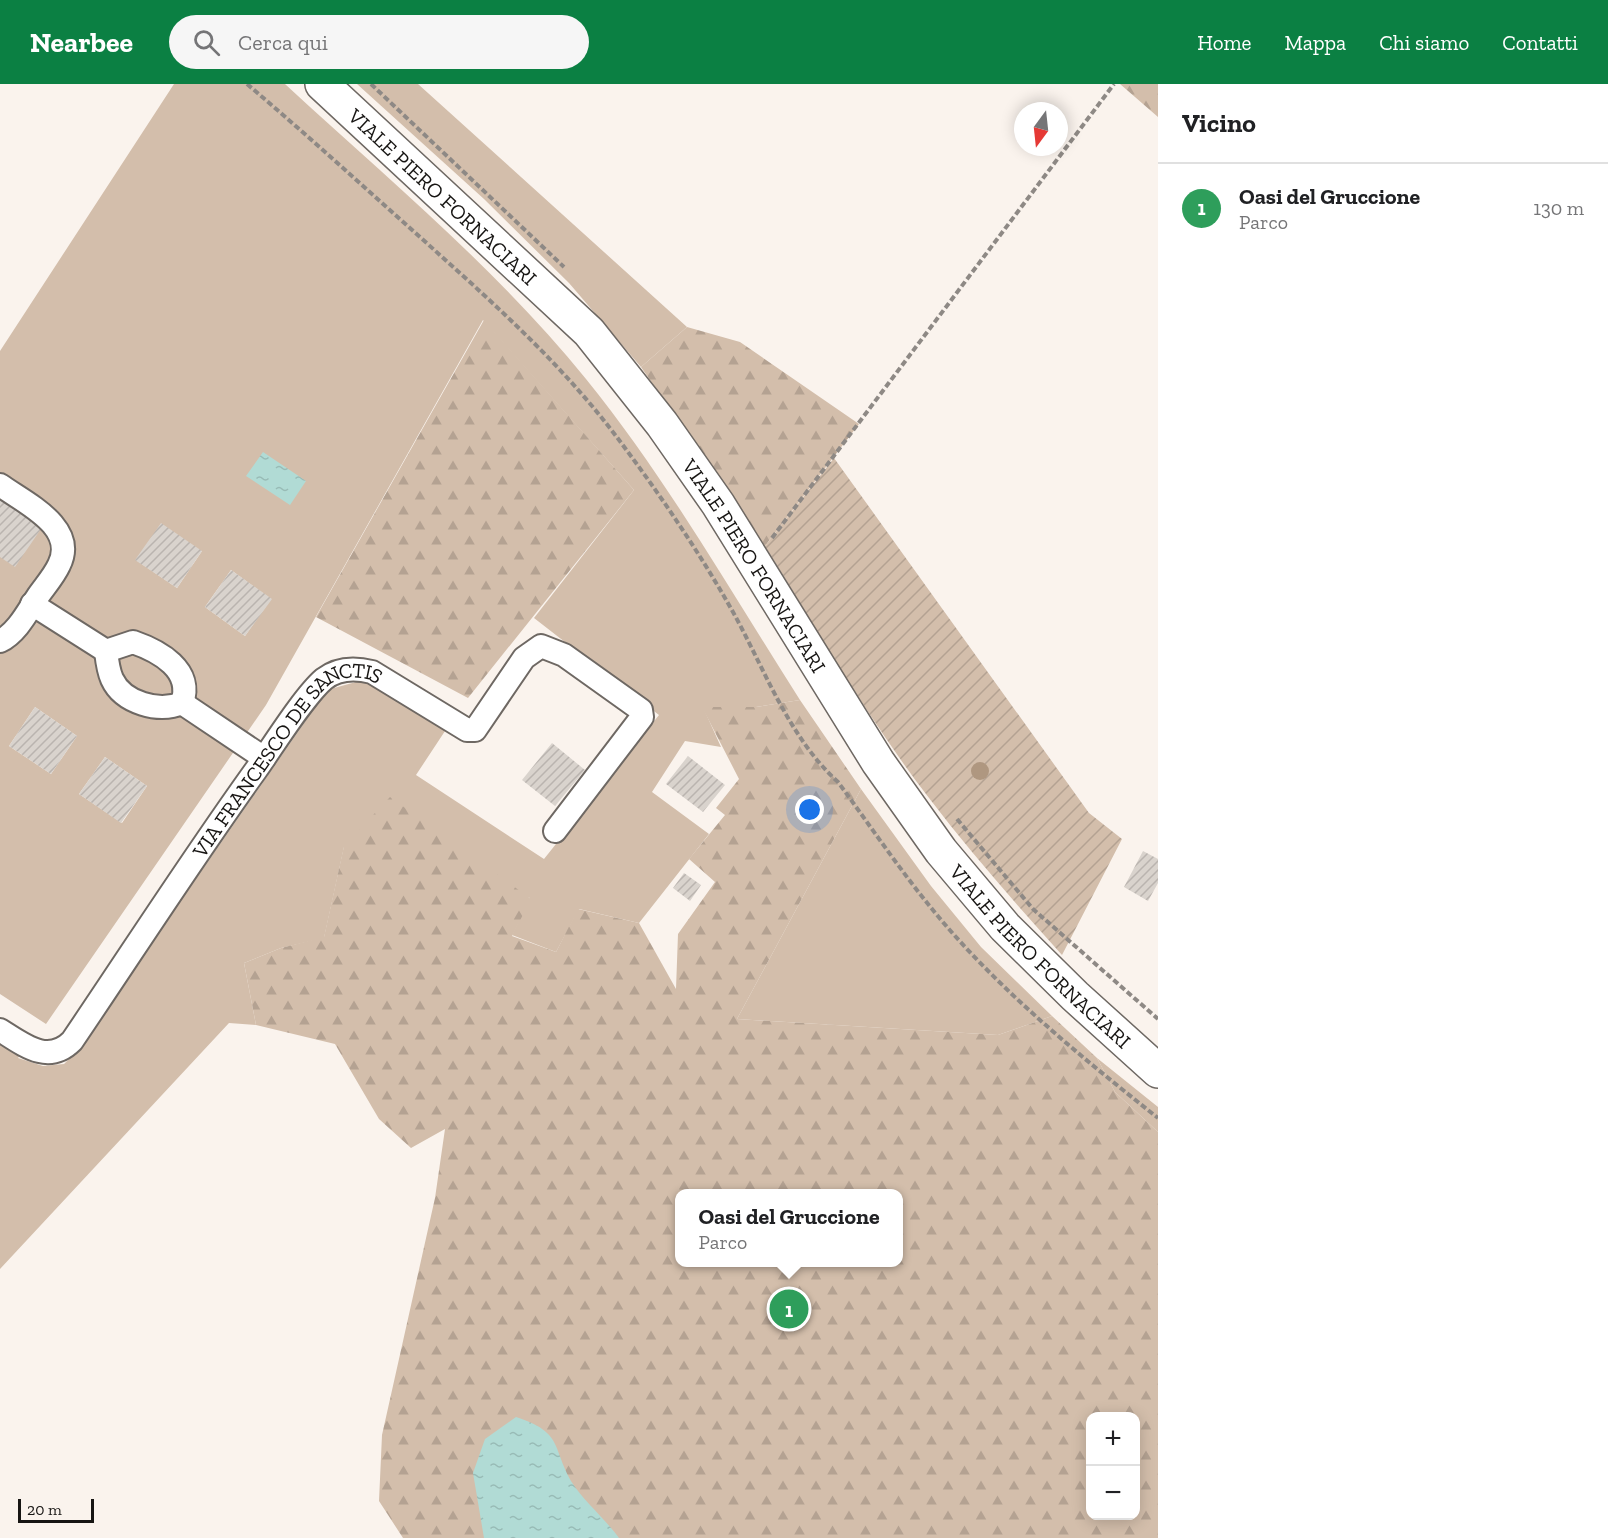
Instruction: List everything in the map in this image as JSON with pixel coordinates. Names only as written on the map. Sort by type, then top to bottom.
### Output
[{"type":"main road","name":"VIALE PIERO FORNACIARI","points":[[322,84],[589,332],[662,424],[718,504],[878,762],[941,851],[1005,927],[1075,996],[1158,1071]]},
{"type":"street","points":[[0,485],[55,523],[63,542],[60,564],[7,638],[0,641]]},
{"type":"street","points":[[32,604],[106,651],[112,681],[128,698],[155,706],[173,707],[182,703]]},
{"type":"street","points":[[106,651],[133,642],[170,659],[184,684],[182,703]]},
{"type":"street","name":"VIA FRANCESCO DE SANCTIS","points":[[0,1030],[39,1052],[52,1053],[64,1049],[72,1041],[264,758],[315,689],[326,678],[339,672],[360,669],[372,672],[467,730],[475,730],[524,658],[541,646],[553,649],[641,710],[642,717],[555,831]]},
{"type":"street","points":[[182,703],[264,758]]},
{"type":"path","points":[[247,84],[487,297],[553,362],[615,435],[659,497],[729,604],[800,735],[826,772],[838,782],[918,891],[963,944],[1000,982],[1158,1118]]},
{"type":"path","points":[[772,538],[1114,84]]},
{"type":"green space","points":[[174,84],[285,84],[479,263],[552,339],[586,379],[616,417],[671,496],[800,700],[756,707],[703,707],[721,747],[685,741],[652,792],[709,834],[639,923],[579,909],[556,952],[512,935],[530,898],[344,847],[324,938],[281,948],[244,963],[256,1025],[229,1023],[0,1269],[0,1029],[26,1047],[18,1058],[43,1066],[64,1064],[75,1053],[327,690],[363,680],[447,728],[416,775],[544,859],[659,715],[534,618],[634,490],[483,320],[266,705],[46,1024],[0,994],[0,351]],"holes":[[[202,551],[177,588],[136,560]],[[231,570],[271,599],[245,636],[205,607]],[[35,707],[77,736],[51,774],[9,746]],[[105,757],[147,786],[122,823],[79,794]]]},
{"type":"green space","points":[[357,84],[418,84],[687,327],[641,367],[569,283],[484,199]]},
{"type":"green space","points":[[1120,84],[1158,84],[1158,117]]},
{"type":"green space","points":[[484,320],[634,490],[468,698],[316,617]]},
{"type":"green space","points":[[687,327],[740,342],[859,424],[765,546],[641,367]]},
{"type":"green space","points":[[834,458],[1089,813],[1122,839],[1062,955],[977,858],[907,768],[844,674],[765,546]]},
{"type":"green space","points":[[800,700],[861,789],[737,1019],[998,1035],[1052,1016],[1097,1058],[1115,1092],[1158,1132],[1158,1538],[403,1538],[379,1501],[382,1435],[435,1198],[445,1129],[411,1148],[379,1119],[335,1044],[256,1025],[244,963],[281,948],[324,937],[344,846],[390,797],[531,899],[512,936],[556,952],[578,909],[639,923],[676,989],[678,934],[715,882],[689,859],[725,815],[716,808],[739,779],[702,707],[756,707]]},
{"type":"green space","points":[[861,789],[931,886],[981,947],[1052,1016],[998,1035],[737,1019]]},
{"type":"green space","points":[[1097,1058],[1158,1107],[1158,1132],[1115,1092]]},
{"type":"water","points":[[263,452],[306,481],[290,505],[246,476]]},
{"type":"water","points":[[516,1417],[532,1423],[550,1436],[573,1484],[619,1538],[484,1538],[473,1473],[485,1439]]},
{"type":"building","points":[[3,495],[45,523],[15,567],[0,557],[0,499]]},
{"type":"building","points":[[161,523],[202,551],[177,588],[135,560]]},
{"type":"building","points":[[231,570],[272,599],[245,636],[205,607]]},
{"type":"building","points":[[35,707],[77,736],[51,774],[9,746]]},
{"type":"building","points":[[552,743],[585,770],[555,806],[522,780]]},
{"type":"building","points":[[688,756],[725,785],[703,812],[666,784]]},
{"type":"building","points":[[105,757],[147,786],[121,823],[79,794]]},
{"type":"building","points":[[1143,851],[1158,859],[1158,883],[1148,901],[1124,887]]},
{"type":"building","points":[[684,873],[701,885],[690,901],[673,888]]},
{"type":"place","name":"Oasi del Gruccione","points":[[789,1309]]}]
